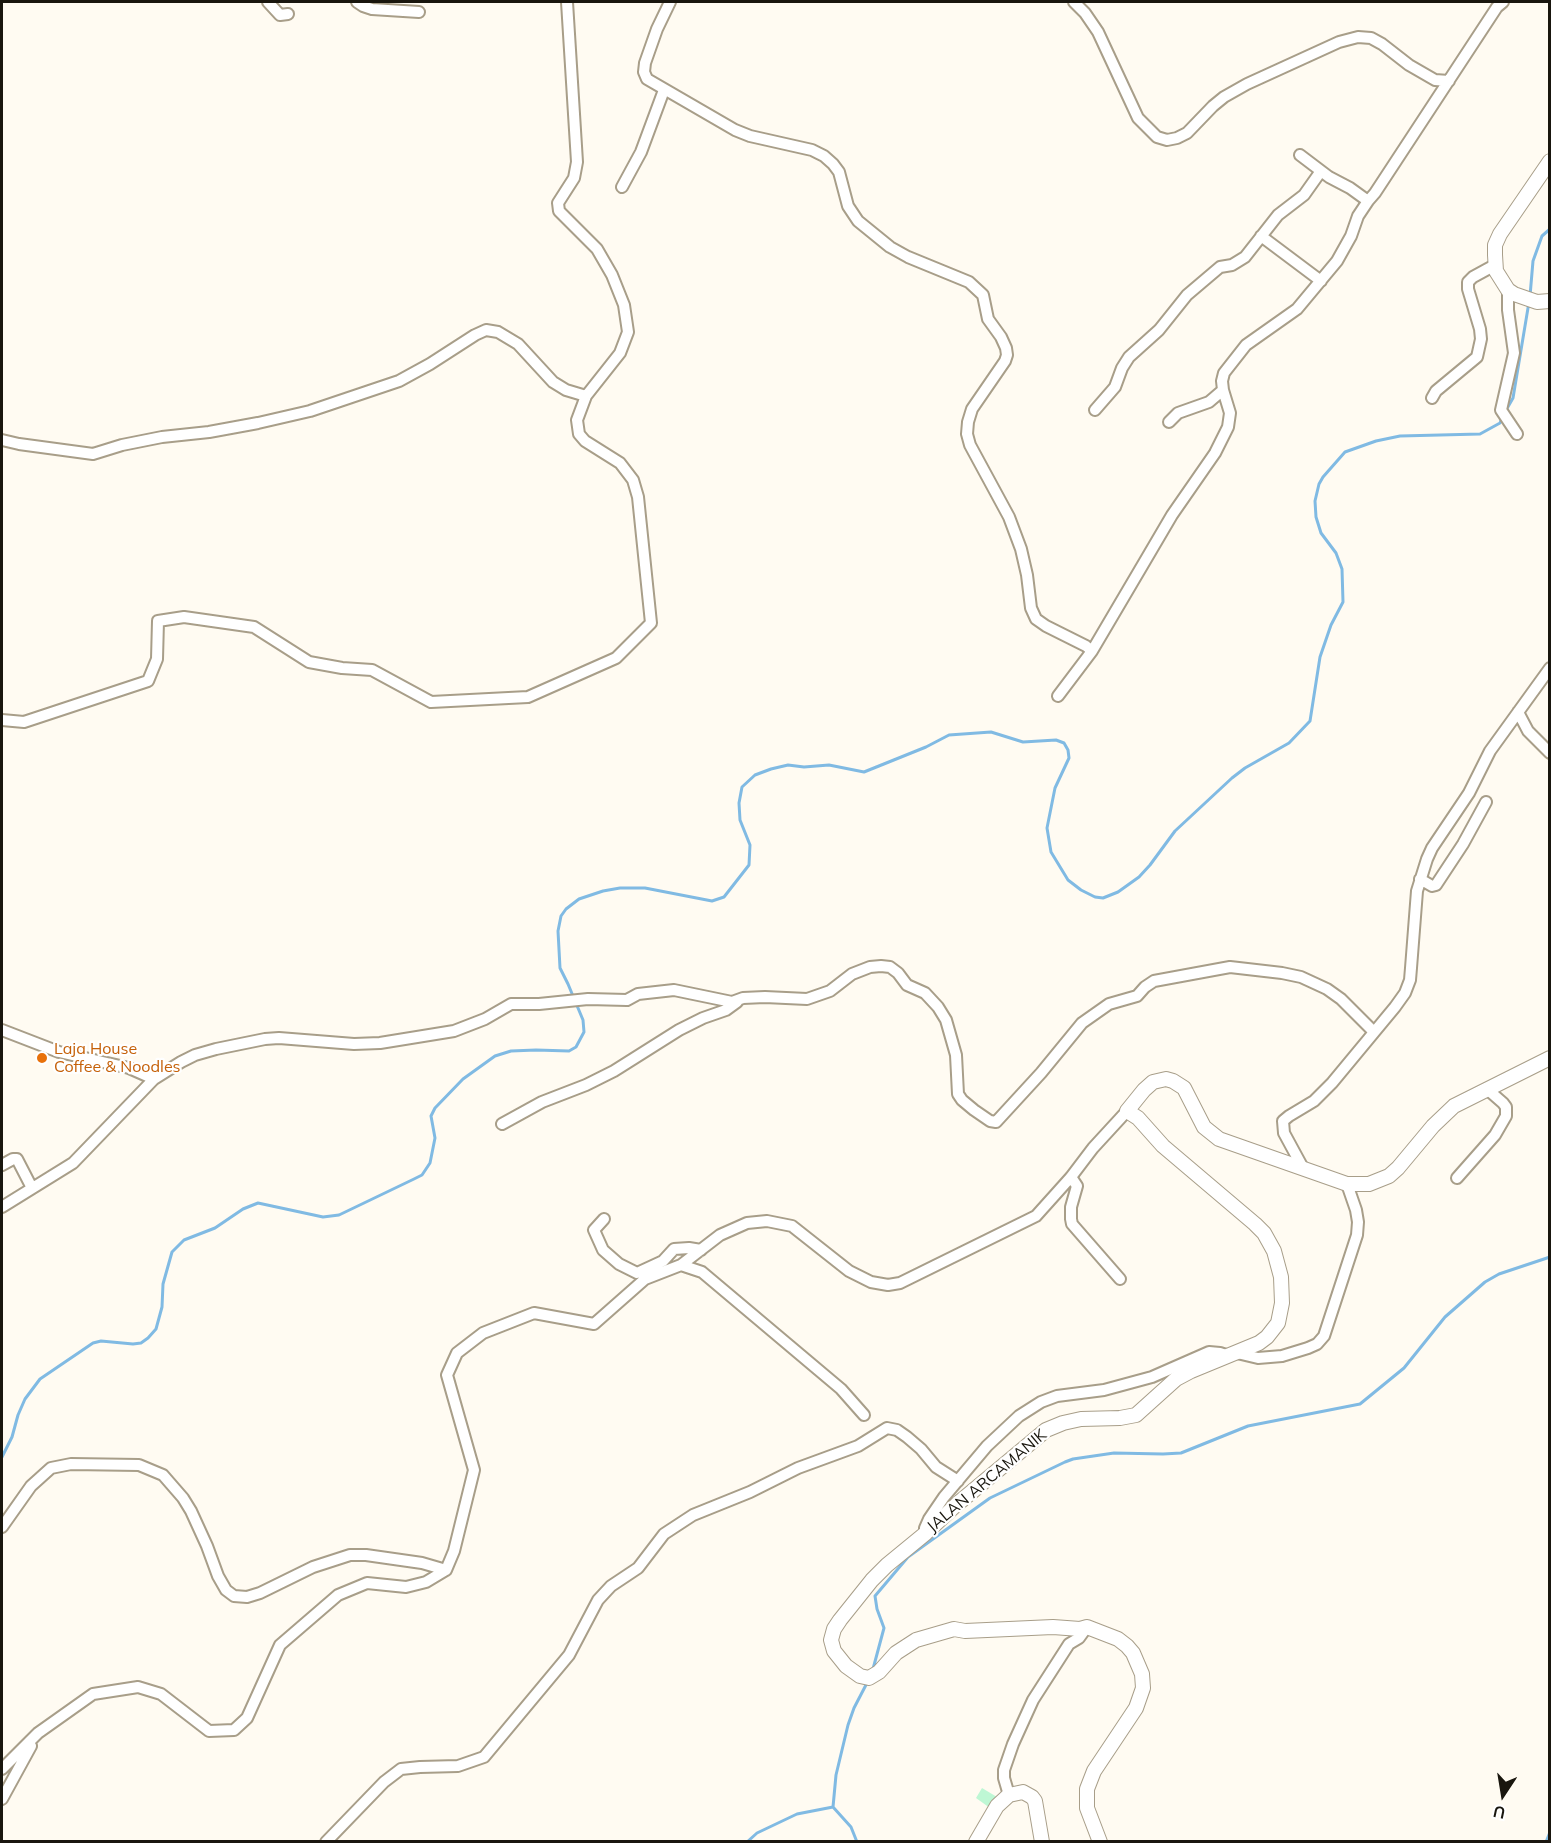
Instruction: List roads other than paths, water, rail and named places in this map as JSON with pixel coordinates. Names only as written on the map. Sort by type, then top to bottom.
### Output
[{"type":"street","points":[[268,2],[280,15],[288,14]]},
{"type":"street","points":[[357,2],[372,9],[418,12]]},
{"type":"street","points":[[2,720],[24,722],[148,681],[157,659],[158,621],[184,617],[254,627],[309,662],[372,670],[431,702],[528,697],[616,658],[651,623],[638,497],[633,480],[620,464],[585,441],[579,434],[577,420],[586,396],[620,353],[627,332],[624,305],[612,275],[597,249],[560,211],[558,203],[574,178],[577,162],[567,2]]},
{"type":"street","points":[[670,2],[645,63],[644,72],[647,79],[735,130],[750,136],[812,150],[824,156],[839,172],[848,206],[858,221],[890,247],[908,257],[969,282],[983,295],[988,319],[1001,337],[1007,355],[972,410],[967,434],[970,445],[1009,517],[1021,549],[1031,608],[1036,619],[1092,651]]},
{"type":"street","points":[[1074,2],[1098,32],[1138,118],[1157,137],[1167,140],[1187,133],[1213,106],[1239,88],[1339,42],[1358,37],[1371,38],[1382,44],[1409,65],[1435,80],[1449,81]]},
{"type":"street","points":[[1058,696],[1092,651],[1172,515],[1215,453],[1228,428],[1230,413],[1222,390],[1224,373],[1235,357],[1258,335],[1297,309],[1343,253],[1358,216],[1497,7],[1503,2]]},
{"type":"street","points":[[622,187],[634,168],[645,143],[664,90]]},
{"type":"street","points":[[1300,155],[1368,201]]},
{"type":"street","points":[[1550,161],[1500,234],[1496,245],[1495,265],[1500,278],[1508,290],[1514,294],[1537,302],[1550,301]]},
{"type":"street","points":[[1095,410],[1115,387],[1122,368],[1130,357],[1159,330],[1187,295],[1220,267],[1238,263],[1245,257],[1278,215],[1304,195],[1321,171]]},
{"type":"street","points":[[1261,236],[1321,281]]},
{"type":"street","points":[[1432,398],[1436,391],[1477,357],[1481,339],[1480,329],[1468,282],[1495,265]]},
{"type":"street","points":[[1508,290],[1508,310],[1514,353],[1501,410],[1517,434]]},
{"type":"street","points":[[2,440],[93,454],[122,445],[162,437],[209,432],[258,423],[310,411],[399,381],[486,330],[498,332],[518,344],[553,382],[566,390],[586,396]]},
{"type":"street","points":[[1169,422],[1178,413],[1209,402],[1222,390]]},
{"type":"street","points":[[1303,1168],[1284,1133],[1283,1121],[1314,1101],[1327,1088],[1405,993],[1410,980],[1420,879],[1432,848],[1469,793],[1490,751],[1550,668]]},
{"type":"street","points":[[1518,712],[1528,731],[1550,753]]},
{"type":"street","points":[[1420,879],[1432,886],[1436,885],[1463,844],[1486,802]]},
{"type":"street","points":[[2,1207],[73,1163],[154,1079],[195,1055],[248,1041],[279,1038],[354,1044],[380,1043],[454,1031],[485,1019],[511,1004],[539,1004],[588,999],[627,1000],[638,994],[674,990],[732,1002],[742,998],[765,997],[807,999],[830,992],[852,975],[870,967],[890,967],[907,985],[925,993],[938,1007],[946,1020],[956,1055],[958,1094],[974,1110],[990,1121],[996,1122],[1041,1073],[1082,1023],[1109,1004],[1137,996],[1154,981],[1230,967],[1301,977],[1328,989],[1374,1032]]},
{"type":"street","points":[[502,1124],[542,1102],[614,1071],[679,1030],[702,1018],[726,1010],[742,998]]},
{"type":"street","points":[[2,1030],[59,1052],[129,1068],[154,1079]]},
{"type":"street","points":[[2,1769],[38,1733],[93,1694],[138,1687],[160,1694],[209,1731],[234,1730],[247,1718],[280,1645],[338,1595],[367,1583],[406,1587],[426,1581],[446,1570],[454,1551],[474,1470],[447,1375],[458,1353],[483,1333],[534,1313],[594,1324],[645,1279],[681,1265],[720,1235],[747,1223],[767,1221],[792,1226],[849,1271],[871,1282],[888,1285],[900,1283],[1036,1216],[1144,1090],[1154,1082],[1166,1079],[1184,1088],[1204,1127],[1219,1139],[1347,1184],[1369,1184],[1389,1176],[1443,1115],[1460,1102],[1550,1058]]},
{"type":"street","points":[[1458,1178],[1495,1135],[1506,1116],[1503,1103],[1487,1089]]},
{"type":"street","name":"JALAN ARCAMANIK","points":[[1100,1842],[1087,1808],[1087,1789],[1094,1771],[1136,1708],[1142,1695],[1143,1681],[1138,1665],[1127,1646],[1118,1639],[1087,1628],[1053,1627],[965,1631],[954,1629],[916,1640],[896,1653],[873,1677],[864,1677],[855,1673],[834,1651],[831,1640],[834,1629],[872,1580],[887,1565],[1046,1430],[1082,1419],[1120,1418],[1136,1415],[1176,1379],[1267,1337],[1278,1323],[1282,1303],[1281,1277],[1280,1268],[1270,1243],[1256,1224],[1179,1160],[1149,1132],[1138,1118],[1127,1111]]},
{"type":"street","points":[[2,1166],[17,1159],[32,1188]]},
{"type":"street","points":[[1071,1177],[1077,1186],[1071,1207],[1072,1224],[1120,1279]]},
{"type":"street","points":[[926,1533],[928,1519],[998,1435],[1019,1416],[1047,1398],[1104,1390],[1144,1379],[1209,1352],[1258,1358],[1282,1356],[1317,1344],[1324,1336],[1358,1234],[1356,1209],[1347,1184]]},
{"type":"street","points":[[604,1219],[594,1230],[603,1250],[618,1264],[637,1272],[663,1261],[674,1249],[701,1250]]},
{"type":"street","points":[[681,1265],[702,1272],[841,1389],[864,1415]]},
{"type":"street","points":[[326,1842],[384,1782],[401,1769],[458,1766],[484,1757],[569,1655],[598,1600],[610,1586],[638,1568],[664,1534],[693,1515],[798,1468],[858,1446],[887,1428],[897,1430],[907,1437],[936,1467],[958,1481]]},
{"type":"street","points":[[2,1527],[31,1486],[46,1470],[71,1464],[139,1465],[163,1475],[183,1498],[207,1546],[218,1576],[226,1590],[234,1596],[247,1597],[260,1593],[313,1567],[350,1556],[366,1555],[422,1563],[446,1570]]},
{"type":"street","points":[[1009,1795],[1004,1770],[1033,1700],[1069,1644],[1079,1638],[1087,1628]]},
{"type":"street","points":[[2,1799],[38,1733]]},
{"type":"street","points":[[976,1842],[996,1806],[1009,1795],[1023,1792],[1032,1797],[1036,1806],[1042,1842]]},
{"type":"waterway","points":[[1530,296],[1533,261],[1542,236],[1550,229]]},
{"type":"waterway","points":[[1505,412],[1513,398],[1529,302]]},
{"type":"waterway","points":[[2,1457],[12,1437],[25,1399],[40,1379],[93,1343],[101,1341],[141,1343],[156,1329],[162,1307],[163,1284],[172,1252],[184,1240],[215,1228],[243,1209],[258,1203],[323,1217],[339,1215],[414,1179],[422,1175],[430,1163],[435,1138],[431,1116],[435,1108],[463,1079],[495,1056],[511,1051],[569,1051],[576,1047],[584,1032],[583,1020],[560,968],[558,931],[561,916],[579,899],[620,888],[645,888],[712,901],[724,897],[749,865],[750,845],[740,820],[739,803],[742,787],[755,775],[788,765],[804,767],[829,765],[864,772],[926,747],[949,735],[991,732],[1023,742],[1056,740],[1064,743],[1069,758],[1055,788],[1047,828],[1051,852],[1068,880],[1081,890],[1103,898],[1118,892],[1139,877],[1175,831],[1232,778],[1289,743],[1310,721],[1320,657],[1331,625],[1343,602],[1342,569],[1336,553],[1321,533],[1316,517],[1315,501],[1323,477],[1345,452],[1376,441],[1400,436],[1480,434],[1500,423],[1502,418]]},
{"type":"waterway","points":[[873,1669],[884,1628],[875,1596],[908,1557],[990,1498],[1073,1459],[1114,1453],[1181,1453],[1248,1426],[1360,1404],[1404,1368],[1445,1317],[1485,1282],[1499,1274],[1550,1257]]},
{"type":"waterway","points":[[857,1842],[851,1827],[833,1807],[836,1775],[848,1725],[868,1681]]},
{"type":"waterway","points":[[747,1842],[757,1833],[797,1814],[833,1807]]},
{"type":"waterway","points":[[1546,1842],[1550,1832]]},
{"type":"place","name":"Laja House Coffee & Noodles","points":[[42,1058]]}]
